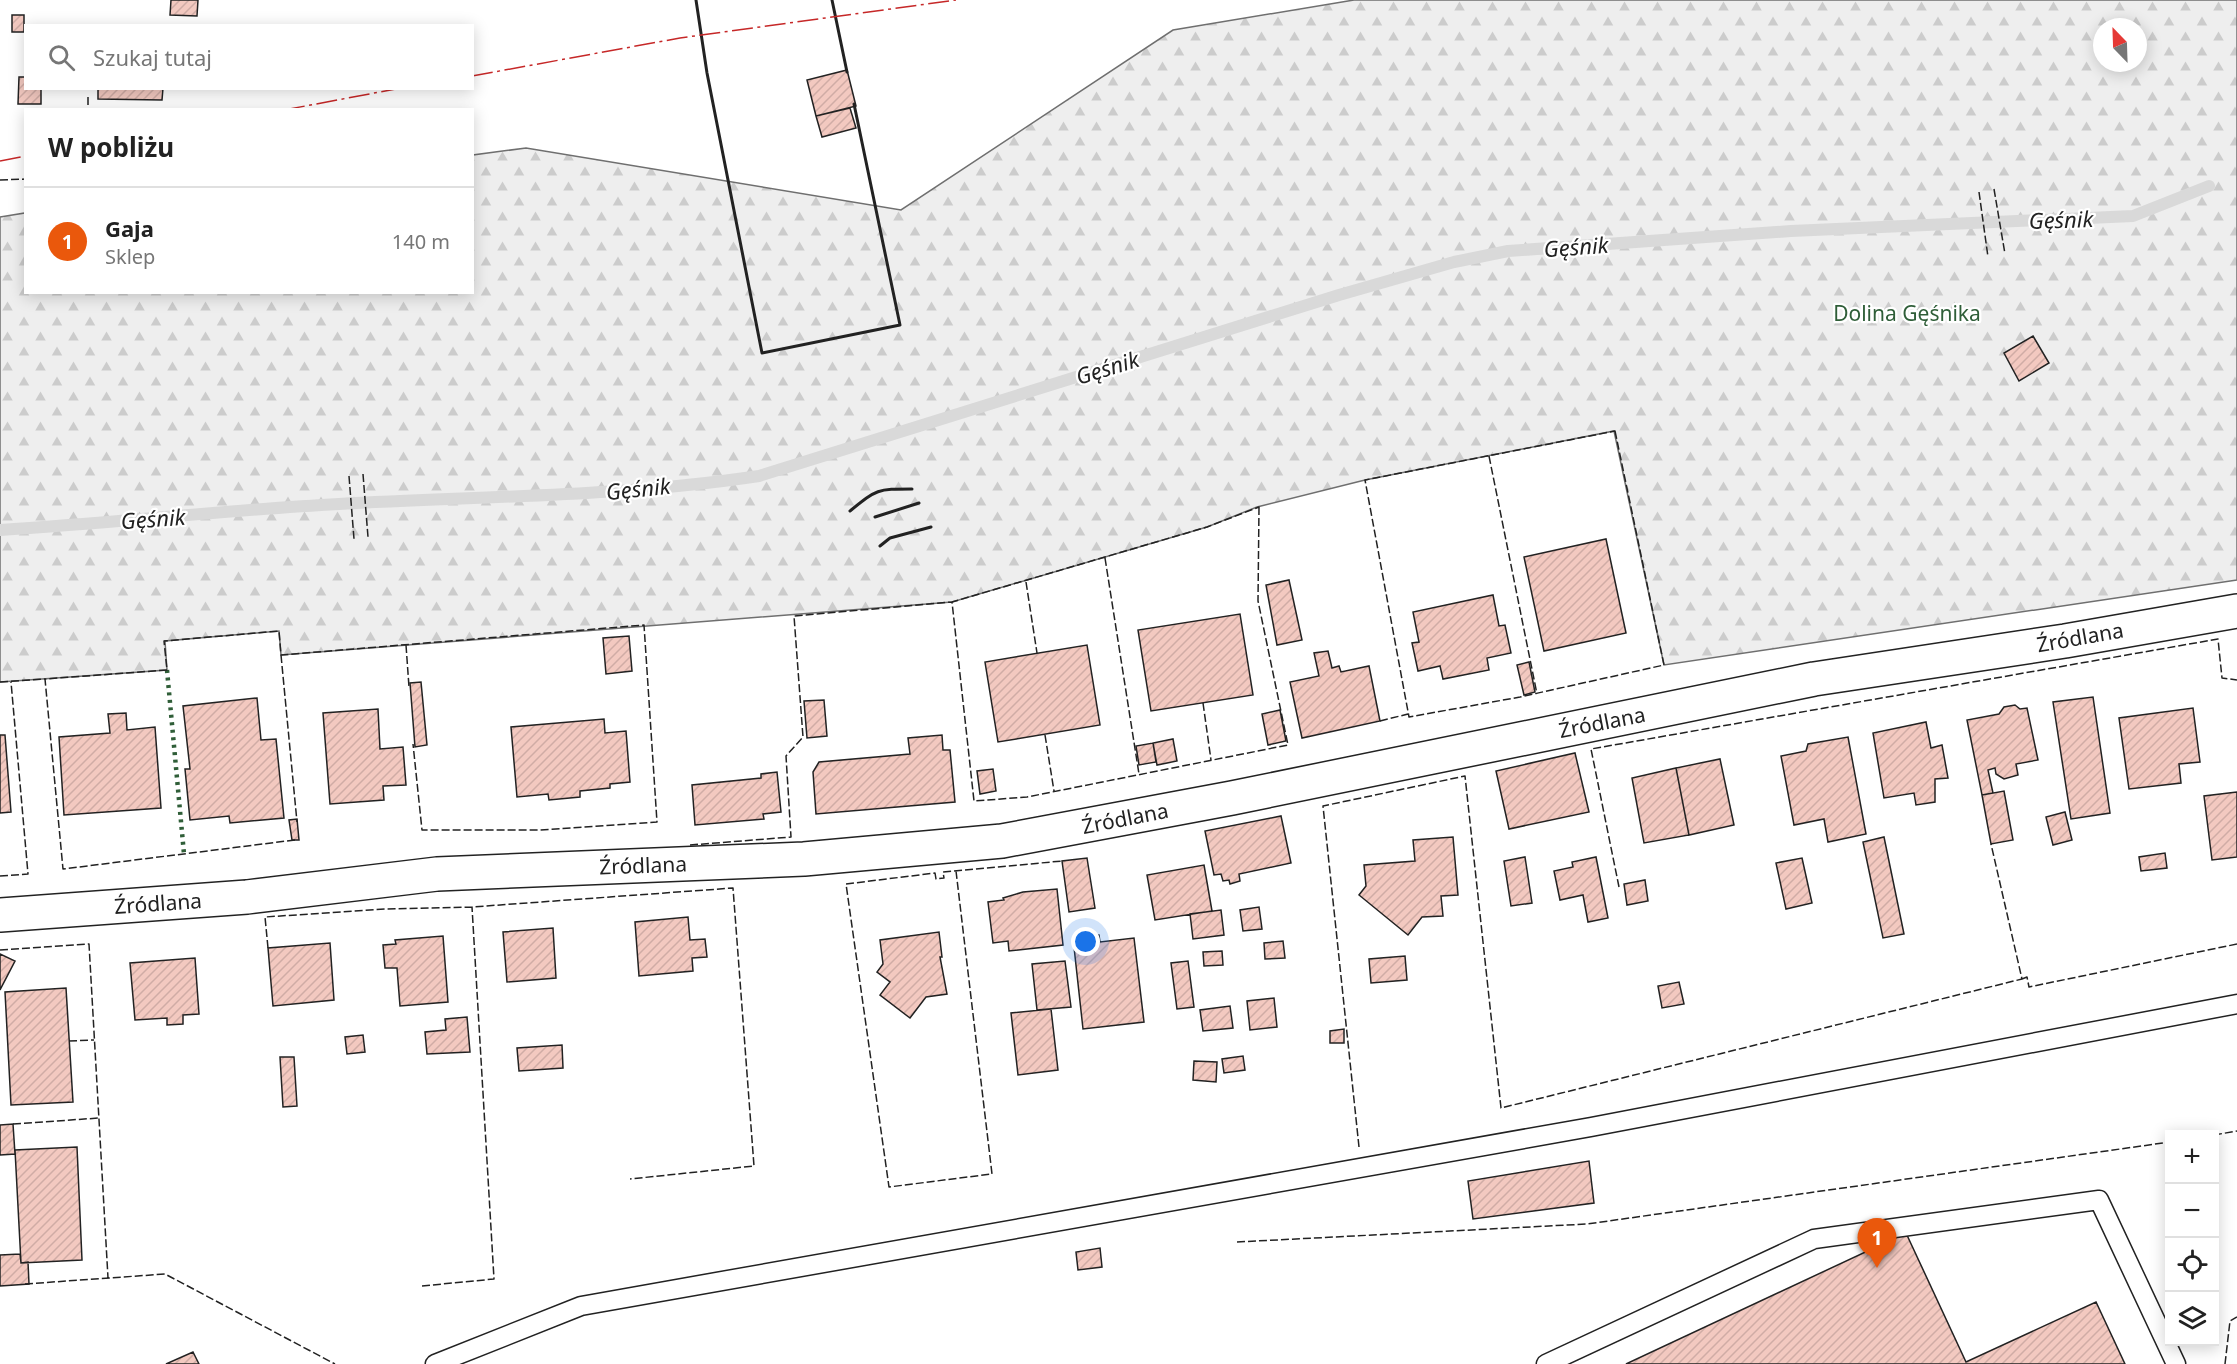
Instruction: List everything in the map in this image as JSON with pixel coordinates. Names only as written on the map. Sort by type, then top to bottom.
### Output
[{"type":"street","name":"Źródlana","points":[[0,915],[248,897],[437,874],[804,860],[1002,841],[1232,798],[1832,676],[2065,641],[2237,610]]},
{"type":"lane","points":[[435,1364],[581,1306],[1592,1127],[2237,1004]]},
{"type":"lane","points":[[1546,1364],[1814,1239],[2099,1200],[2176,1364]]},
{"type":"green space","name":"Dolina Gęśnika","points":[[1354,0],[2237,0],[2237,580],[1664,665],[1614,431],[1365,480],[1257,507],[1207,527],[952,602],[281,655],[279,631],[165,641],[167,670],[0,682],[0,217],[24,213],[24,294],[474,294],[474,155],[526,148],[901,210],[1173,30]]},
{"type":"building","points":[[171,0],[198,0],[197,16],[170,15]]},
{"type":"building","points":[[12,15],[24,15],[24,32],[12,32]]},
{"type":"building","points":[[847,70],[856,106],[816,116],[807,80]]},
{"type":"building","points":[[19,77],[24,77],[24,90],[41,90],[41,104],[18,104]]},
{"type":"building","points":[[98,90],[163,90],[162,100],[98,99]]},
{"type":"building","points":[[850,108],[856,128],[822,137],[816,116]]},
{"type":"building","points":[[2033,336],[2049,363],[2019,381],[2004,353]]},
{"type":"building","points":[[1606,539],[1626,633],[1544,651],[1524,557]]},
{"type":"building","points":[[1289,580],[1302,640],[1277,645],[1266,585]]},
{"type":"building","points":[[1493,595],[1499,626],[1505,625],[1511,653],[1487,658],[1489,670],[1443,679],[1440,666],[1418,671],[1412,643],[1419,642],[1413,612]]},
{"type":"building","points":[[1240,614],[1253,695],[1151,711],[1138,630]]},
{"type":"building","points":[[629,636],[632,671],[606,674],[603,638]]},
{"type":"building","points":[[1087,645],[1100,725],[998,742],[985,662]]},
{"type":"building","points":[[1328,651],[1332,668],[1339,666],[1341,672],[1369,666],[1380,721],[1302,738],[1290,682],[1319,676],[1314,653]]},
{"type":"building","points":[[1529,662],[1535,692],[1524,695],[1517,665]]},
{"type":"building","points":[[421,682],[427,745],[415,747],[410,683]]},
{"type":"building","points":[[2093,697],[2110,813],[2071,819],[2053,702]]},
{"type":"building","points":[[257,698],[261,740],[276,739],[284,818],[230,823],[229,816],[190,820],[185,769],[190,769],[183,706]]},
{"type":"building","points":[[824,700],[827,736],[807,738],[804,701]]},
{"type":"building","points":[[2015,705],[2020,709],[2027,708],[2038,760],[2016,764],[2018,775],[2004,779],[1996,774],[1995,768],[1988,770],[1993,793],[1982,795],[1967,720],[1999,714],[2004,707]]},
{"type":"building","points":[[2193,708],[2200,762],[2179,764],[2181,783],[2129,789],[2119,718]]},
{"type":"building","points":[[378,709],[380,749],[403,747],[406,785],[383,786],[384,800],[330,804],[323,713]]},
{"type":"building","points":[[1280,710],[1286,741],[1268,745],[1262,714]]},
{"type":"building","points":[[126,713],[127,730],[155,727],[161,808],[64,815],[59,737],[110,733],[108,714]]},
{"type":"building","points":[[604,719],[605,733],[626,731],[630,782],[610,784],[610,788],[580,791],[580,797],[549,800],[548,794],[517,797],[511,727]]},
{"type":"building","points":[[1926,722],[1931,748],[1942,745],[1948,778],[1935,779],[1935,802],[1916,805],[1914,793],[1884,798],[1873,733]]},
{"type":"building","points":[[0,735],[5,735],[11,812],[0,813]]},
{"type":"building","points":[[942,735],[943,750],[950,750],[955,802],[816,814],[813,772],[819,762],[910,754],[908,738]]},
{"type":"building","points":[[1848,737],[1866,834],[1828,842],[1824,819],[1794,825],[1781,756],[1806,751],[1808,744]]},
{"type":"building","points":[[1173,739],[1177,761],[1157,765],[1153,743]]},
{"type":"building","points":[[1153,743],[1156,762],[1139,765],[1136,746]]},
{"type":"building","points":[[1575,753],[1589,812],[1509,829],[1496,771]]},
{"type":"building","points":[[1720,759],[1734,825],[1689,835],[1676,768]]},
{"type":"building","points":[[1676,768],[1689,835],[1644,843],[1632,778]]},
{"type":"building","points":[[993,769],[996,791],[980,794],[977,771]]},
{"type":"building","points":[[777,772],[781,812],[763,814],[764,819],[695,825],[692,785],[761,778],[761,774]]},
{"type":"building","points":[[2004,791],[2013,840],[1991,844],[1982,795]]},
{"type":"building","points":[[2237,792],[2237,857],[2212,860],[2204,796]]},
{"type":"building","points":[[2065,812],[2072,840],[2053,845],[2046,817]]},
{"type":"building","points":[[1281,816],[1291,863],[1239,874],[1240,881],[1230,884],[1229,880],[1223,881],[1221,874],[1214,875],[1205,831]]},
{"type":"building","points":[[297,819],[299,840],[292,840],[289,820]]},
{"type":"building","points":[[1453,837],[1458,895],[1441,896],[1443,916],[1422,917],[1408,935],[1359,895],[1366,886],[1364,865],[1415,861],[1413,840]]},
{"type":"building","points":[[1884,837],[1904,934],[1883,938],[1863,842]]},
{"type":"building","points":[[2165,853],[2167,868],[2141,871],[2139,857]]},
{"type":"building","points":[[1525,857],[1532,903],[1511,906],[1504,861]]},
{"type":"building","points":[[1596,857],[1608,918],[1588,922],[1583,895],[1560,900],[1554,871],[1573,867],[1572,862]]},
{"type":"building","points":[[1087,858],[1095,908],[1069,912],[1062,861]]},
{"type":"building","points":[[1802,858],[1812,903],[1786,909],[1776,863]]},
{"type":"building","points":[[1204,865],[1212,911],[1155,920],[1147,875]]},
{"type":"building","points":[[1645,880],[1648,901],[1627,905],[1624,884]]},
{"type":"building","points":[[1057,889],[1063,945],[1009,951],[1008,941],[993,943],[988,902],[1004,900],[1003,898],[1023,892]]},
{"type":"building","points":[[1259,907],[1262,929],[1243,931],[1240,910]]},
{"type":"building","points":[[1221,910],[1224,935],[1193,939],[1190,914]]},
{"type":"building","points":[[688,917],[690,940],[705,939],[707,957],[692,958],[693,971],[639,976],[635,922]]},
{"type":"building","points":[[553,928],[556,978],[507,982],[503,932]]},
{"type":"building","points":[[939,932],[942,957],[940,957],[947,994],[926,997],[910,1018],[880,995],[890,982],[877,972],[883,964],[880,940]]},
{"type":"building","points":[[1099,935],[1100,942],[1134,938],[1144,1022],[1083,1029],[1073,938]]},
{"type":"building","points":[[443,936],[448,1002],[400,1006],[397,968],[385,968],[383,945],[396,944],[395,940]]},
{"type":"building","points":[[1283,941],[1285,958],[1265,959],[1264,943]]},
{"type":"building","points":[[330,943],[334,1000],[273,1006],[268,948]]},
{"type":"building","points":[[1222,951],[1223,965],[1204,966],[1203,952]]},
{"type":"building","points":[[0,954],[15,961],[0,990]]},
{"type":"building","points":[[1405,956],[1407,980],[1371,983],[1369,959]]},
{"type":"building","points":[[195,958],[199,1014],[183,1015],[183,1024],[167,1025],[167,1018],[135,1020],[130,963]]},
{"type":"building","points":[[1065,961],[1071,1007],[1037,1010],[1032,964]]},
{"type":"building","points":[[1188,961],[1194,1007],[1177,1009],[1171,963]]},
{"type":"building","points":[[1679,982],[1684,1004],[1662,1008],[1658,986]]},
{"type":"building","points":[[66,988],[73,1102],[11,1105],[5,992]]},
{"type":"building","points":[[1274,998],[1277,1027],[1250,1030],[1247,1001]]},
{"type":"building","points":[[1230,1006],[1233,1028],[1203,1031],[1200,1010]]},
{"type":"building","points":[[1051,1009],[1058,1070],[1018,1075],[1011,1013]]},
{"type":"building","points":[[467,1017],[470,1052],[427,1054],[425,1032],[446,1030],[445,1019]]},
{"type":"building","points":[[1344,1029],[1344,1043],[1330,1043],[1330,1031]]},
{"type":"building","points":[[363,1035],[365,1052],[347,1054],[345,1037]]},
{"type":"building","points":[[562,1045],[563,1068],[519,1071],[517,1048]]},
{"type":"building","points":[[1243,1056],[1245,1070],[1224,1073],[1222,1059]]},
{"type":"building","points":[[280,1057],[294,1057],[297,1106],[283,1107]]},
{"type":"building","points":[[1194,1061],[1217,1062],[1216,1082],[1193,1080]]},
{"type":"building","points":[[13,1124],[15,1154],[0,1155],[0,1125]]},
{"type":"building","points":[[77,1147],[82,1260],[21,1263],[15,1150]]},
{"type":"building","points":[[1589,1161],[1594,1203],[1473,1219],[1468,1181]]},
{"type":"building","points":[[1906,1233],[1966,1362],[2096,1302],[2125,1364],[1626,1364]]},
{"type":"building","points":[[1100,1248],[1102,1267],[1078,1270],[1076,1252]]},
{"type":"building","points":[[20,1254],[21,1263],[28,1262],[29,1284],[0,1286],[0,1255]]},
{"type":"building","points":[[193,1352],[199,1364],[166,1364]]},
{"type":"waterway","name":"Gęśnik","points":[[0,530],[392,501],[602,492],[759,476],[1339,295],[1454,262],[1508,251],[1791,231],[2133,216],[2209,186]]},
{"type":"hedge","points":[[167,670],[184,854]]},
{"type":"fence","points":[[88,97],[88,108]]},
{"type":"fence","points":[[0,180],[24,179]]},
{"type":"fence","points":[[1994,189],[2005,254]]},
{"type":"fence","points":[[1979,192],[1988,257]]},
{"type":"fence","points":[[1615,431],[1664,665],[1520,697],[1409,717],[1365,480],[1615,431]]},
{"type":"fence","points":[[1489,456],[1537,694]]},
{"type":"fence","points":[[363,474],[368,537]]},
{"type":"fence","points":[[349,476],[354,539]]},
{"type":"fence","points":[[1259,507],[1258,601],[1288,745],[1027,797],[974,801],[952,602],[1207,527],[1259,507]]},
{"type":"fence","points":[[1105,558],[1139,774]]},
{"type":"fence","points":[[1026,582],[1037,653]]},
{"type":"fence","points":[[690,845],[791,837],[786,756],[803,737],[794,616],[952,602]]},
{"type":"fence","points":[[295,840],[63,869],[45,679],[167,670],[164,641],[279,631],[281,655],[644,625],[657,822],[540,830],[422,830],[413,744]]},
{"type":"fence","points":[[1619,887],[1591,749],[2218,639],[2222,678],[2237,680]]},
{"type":"fence","points":[[406,645],[409,687]]},
{"type":"fence","points":[[281,655],[297,822]]},
{"type":"fence","points":[[0,682],[45,679]]},
{"type":"fence","points":[[0,876],[28,874],[11,682]]},
{"type":"fence","points":[[1203,703],[1211,760]]},
{"type":"fence","points":[[1380,721],[1408,714]]},
{"type":"fence","points":[[1045,735],[1054,791]]},
{"type":"fence","points":[[1359,1147],[1323,806],[1465,776],[1501,1108],[2022,979],[1991,844]]},
{"type":"fence","points":[[956,871],[992,1174],[889,1187],[846,884],[935,873],[936,879],[944,878],[943,872],[1062,861]]},
{"type":"fence","points":[[268,948],[265,917],[385,909],[472,907],[733,888],[754,1166],[630,1179]]},
{"type":"fence","points":[[422,1286],[494,1279],[472,907]]},
{"type":"fence","points":[[0,950],[89,944],[108,1278]]},
{"type":"fence","points":[[2022,979],[2027,977],[2029,987],[2237,944]]},
{"type":"fence","points":[[69,1041],[94,1040]]},
{"type":"fence","points":[[13,1124],[99,1118]]},
{"type":"fence","points":[[2219,1134],[2237,1131]]},
{"type":"fence","points":[[1237,1242],[1587,1224],[2165,1143]]},
{"type":"fence","points":[[25,1284],[165,1274],[335,1364]]},
{"type":"fence","points":[[2225,1364],[2230,1321],[2237,1317]]},
{"type":"wall","points":[[696,0],[707,73],[762,353],[900,325],[854,104]]},
{"type":"wall","points":[[832,0],[847,72]]},
{"type":"wall","points":[[850,511],[872,494],[891,489],[912,489]]},
{"type":"wall","points":[[875,517],[919,503]]},
{"type":"wall","points":[[880,546],[890,538],[931,527]]},
{"type":"power","points":[[474,76],[680,38],[956,0]]},
{"type":"power","points":[[295,108],[390,90]]},
{"type":"power","points":[[0,161],[24,156]]},
{"type":"place","name":"Gaja","points":[[1877,1268]]}]
